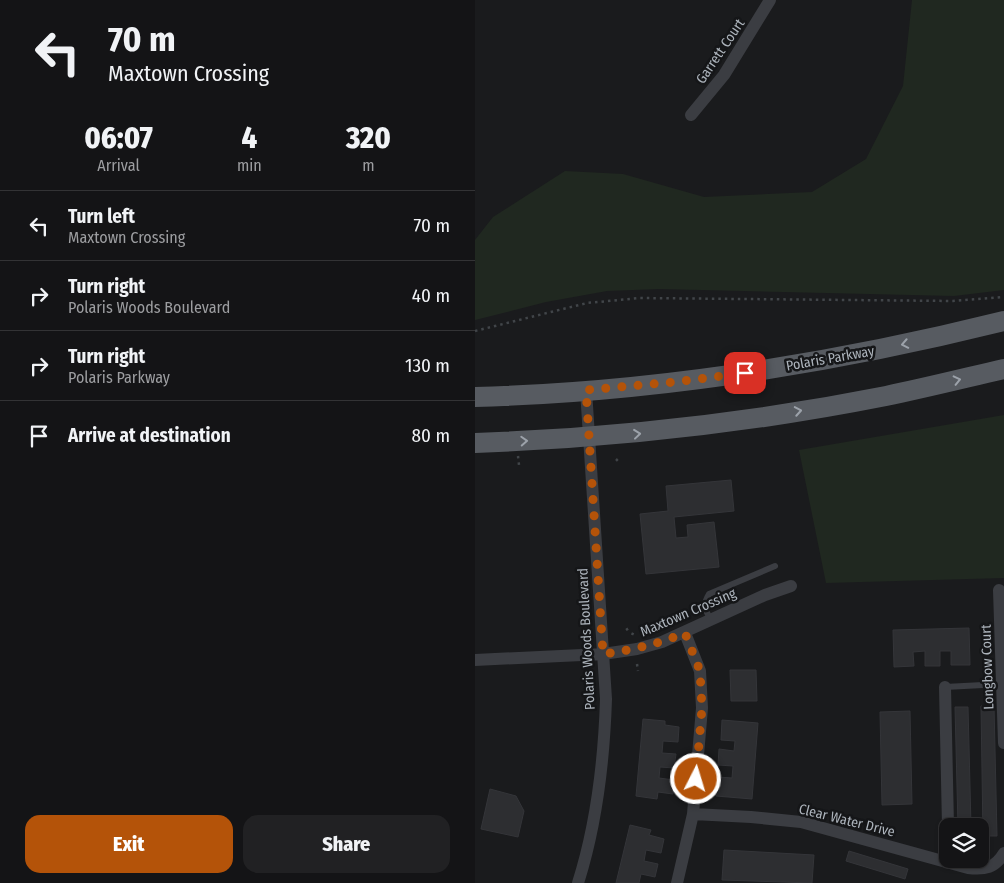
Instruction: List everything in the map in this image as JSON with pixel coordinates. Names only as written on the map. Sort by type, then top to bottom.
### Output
[{"type":"main road","name":"Polaris Parkway","points":[[475,397],[675,382],[793,366],[939,337],[1004,321]]},
{"type":"main road","points":[[475,443],[631,434],[763,417],[886,396],[1004,369]]},
{"type":"street","name":"Garrett Court","points":[[691,115],[724,75],[770,0]]},
{"type":"street","name":"Polaris Woods Boulevard","points":[[578,883],[593,826],[601,784],[605,742],[606,699],[586,390]]},
{"type":"street","name":"Maxtown Crossing","points":[[475,660],[603,654],[637,649],[685,633],[765,595],[791,586]]},
{"type":"street","name":"Longbow Court","points":[[999,590],[1004,743]]},
{"type":"street","points":[[677,883],[693,814],[702,708],[700,671],[685,633]]},
{"type":"street","points":[[945,687],[948,818]]},
{"type":"street","name":"Clear Water Drive","points":[[693,814],[801,822],[939,859]]},
{"type":"street","name":"Clear Water Drive","points":[[989,868],[999,861],[1004,853]]},
{"type":"street","name":"Clear Water Drive","points":[[968,868],[982,870],[988,868]]},
{"type":"lane","points":[[711,620],[705,609],[704,602],[709,594],[775,566]]},
{"type":"lane","points":[[945,687],[1002,684]]},
{"type":"path","points":[[475,331],[587,303],[639,298],[953,302],[1004,297]]},
{"type":"path","points":[[518,455],[519,465]]},
{"type":"path","points":[[637,664],[638,671]]},
{"type":"shaded area","points":[[912,0],[1004,0],[1004,290],[954,296],[659,289],[607,291],[546,302],[475,320],[475,240],[493,217],[565,171],[623,174],[704,197],[812,192],[866,159],[903,86]]},
{"type":"shaded area","points":[[1004,415],[1004,578],[826,583],[799,450]]},
{"type":"building","points":[[731,480],[734,511],[674,517],[676,538],[688,537],[687,525],[714,522],[719,567],[646,574],[640,514],[668,511],[666,486]]},
{"type":"building","points":[[969,628],[970,665],[951,665],[951,651],[940,651],[940,666],[925,666],[925,651],[913,652],[914,666],[894,667],[893,630]]},
{"type":"building","points":[[730,670],[756,670],[757,701],[731,701]]},
{"type":"building","points":[[981,706],[994,706],[997,836],[989,836],[989,818],[983,818]]},
{"type":"building","points":[[955,707],[968,707],[971,818],[958,818]]},
{"type":"building","points":[[910,711],[912,804],[882,805],[880,712]]},
{"type":"building","points":[[643,719],[665,721],[665,725],[679,727],[678,742],[663,741],[662,753],[676,754],[674,768],[660,767],[659,778],[674,780],[673,794],[658,792],[657,799],[636,796]]},
{"type":"building","points":[[722,720],[758,723],[752,799],[716,796],[718,777],[732,778],[733,766],[718,765],[719,749],[734,751],[735,741],[721,740]]},
{"type":"building","points":[[490,789],[516,796],[524,811],[518,837],[481,829]]},
{"type":"building","points":[[630,825],[651,830],[649,835],[664,839],[661,853],[646,850],[644,861],[658,864],[655,877],[641,874],[639,883],[616,883]]},
{"type":"building","points":[[724,850],[814,855],[812,883],[722,880]]},
{"type":"building","points":[[849,851],[908,869],[905,879],[846,861]]},
{"type":"route","points":[[696,779],[702,708],[700,671],[685,633],[637,649],[603,654],[586,390],[675,382],[745,373]]}]
